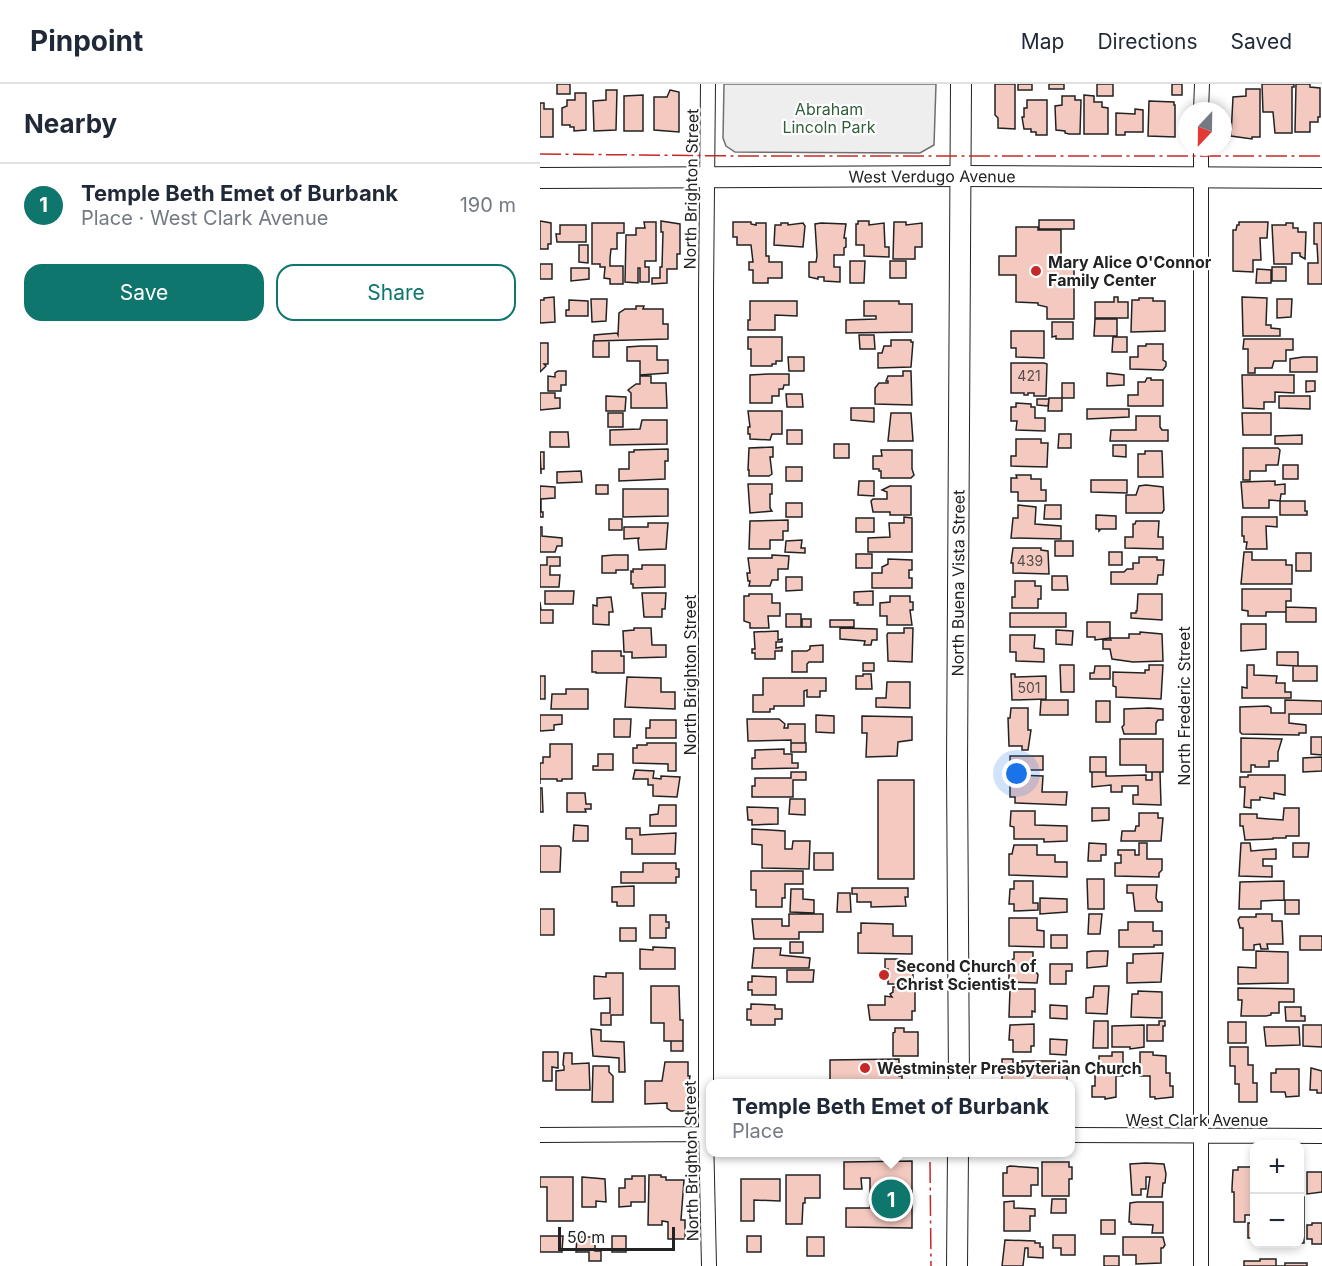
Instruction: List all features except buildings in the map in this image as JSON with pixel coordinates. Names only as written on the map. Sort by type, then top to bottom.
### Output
[{"type":"main road","name":"North Buena Vista Street","points":[[959,1079],[957,755],[961,84]]},
{"type":"main road","name":"West Verdugo Avenue","points":[[540,178],[961,176],[1322,178]]},
{"type":"main road","points":[[957,1266],[958,1157]]},
{"type":"street","name":"North Brighton Street","points":[[708,84],[706,292],[708,1079]]},
{"type":"street","points":[[1202,84],[1202,102]]},
{"type":"street","name":"North Frederic Street","points":[[1201,156],[1201,1266]]},
{"type":"street","points":[[540,1135],[706,1134]]},
{"type":"street","name":"West Clark Avenue","points":[[1075,1136],[1322,1136]]},
{"type":"street","name":"North Brighton Street","points":[[708,1157],[709,1266]]},
{"type":"green space","name":"Abraham Lincoln Park","points":[[724,84],[936,84],[934,145],[920,153],[735,152],[726,146],[723,138]]},
{"type":"power","points":[[540,154],[1322,156]]},
{"type":"power","points":[[930,1162],[931,1266]]},
{"type":"place","name":"Mary Alice O'Connor Family Center","points":[[1036,271]]},
{"type":"place","name":"Second Church of Christ Scientist","points":[[884,975]]},
{"type":"place","name":"Westminster Presbyterian Church","points":[[865,1068]]},
{"type":"place","name":"Temple Beth Emet of Burbank","points":[[891,1199]]}]
